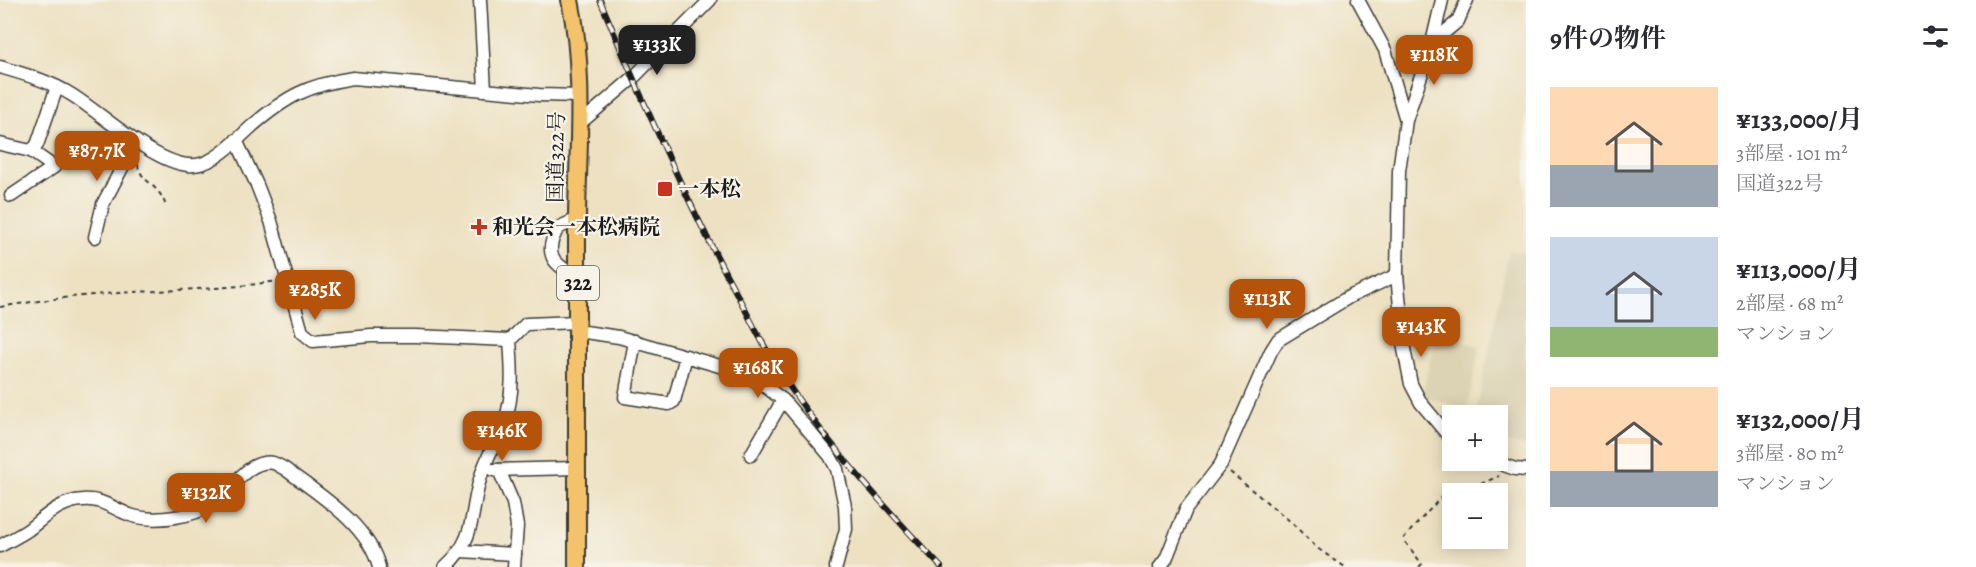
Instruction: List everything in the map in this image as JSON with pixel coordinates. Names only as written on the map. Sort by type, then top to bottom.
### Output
[{"type":"highway","name":"国道322号","points":[[570,0],[577,52],[579,96],[577,567]]},
{"type":"street","points":[[480,0],[485,90]]},
{"type":"street","points":[[578,125],[633,78],[711,0]]},
{"type":"street","points":[[1358,0],[1385,50],[1406,120]]},
{"type":"street","points":[[1442,0],[1432,43],[1406,120],[1399,171],[1397,275],[1404,349],[1412,384],[1421,403],[1442,428]]},
{"type":"street","points":[[1432,43],[1458,21],[1467,0]]},
{"type":"street","points":[[0,67],[30,75],[57,87],[70,94],[134,144],[189,166],[208,162],[217,157],[291,97],[324,82],[353,78],[539,95],[579,96]]},
{"type":"street","points":[[31,151],[37,145],[57,87]]},
{"type":"street","points":[[236,140],[258,184],[271,221],[302,332],[313,341],[371,336],[510,340],[526,324],[578,326],[748,376],[772,390],[783,400],[830,456],[837,469],[845,506],[846,530],[836,567]]},
{"type":"street","points":[[0,144],[31,151],[54,167],[11,196]]},
{"type":"street","points":[[95,237],[103,204],[134,144]]},
{"type":"street","points":[[577,219],[558,228],[551,246],[551,255],[559,266],[578,278]]},
{"type":"street","points":[[1160,567],[1166,559],[1185,509],[1221,464],[1278,340],[1349,297],[1397,275]]},
{"type":"street","points":[[445,567],[460,551],[471,527],[476,491],[505,422],[513,373],[510,340]]},
{"type":"street","points":[[635,341],[625,397],[669,404],[674,401],[686,356]]},
{"type":"street","points":[[751,455],[783,400]]},
{"type":"street","points":[[0,546],[71,501],[85,499],[100,501],[138,517],[180,517],[198,512],[213,504],[258,464],[274,463],[293,475],[355,524],[377,559],[379,567]]},
{"type":"street","points":[[483,470],[578,468]]},
{"type":"street","points":[[499,470],[513,503],[517,526],[514,567]]},
{"type":"street","points":[[460,551],[515,554]]},
{"type":"path","points":[[134,144],[140,153],[138,167],[140,172],[161,192],[165,208]]},
{"type":"path","points":[[0,307],[62,297],[214,290],[288,278]]},
{"type":"path","points":[[1221,464],[1291,522],[1317,548],[1345,567]]},
{"type":"path","points":[[1419,567],[1422,564],[1403,539],[1445,493],[1467,490],[1521,470]]},
{"type":"shaded area","points":[[1509,250],[1526,253],[1526,446],[1508,444],[1508,405],[1478,405]]},
{"type":"shaded area","points":[[1436,335],[1480,346],[1468,405],[1453,405],[1422,396]]},
{"type":"railway","points":[[600,0],[684,189],[772,359],[813,420],[833,445],[941,567]]},
{"type":"place","name":"一本松","points":[[665,189]]},
{"type":"place","name":"和光会一本松病院","points":[[479,227]]}]
